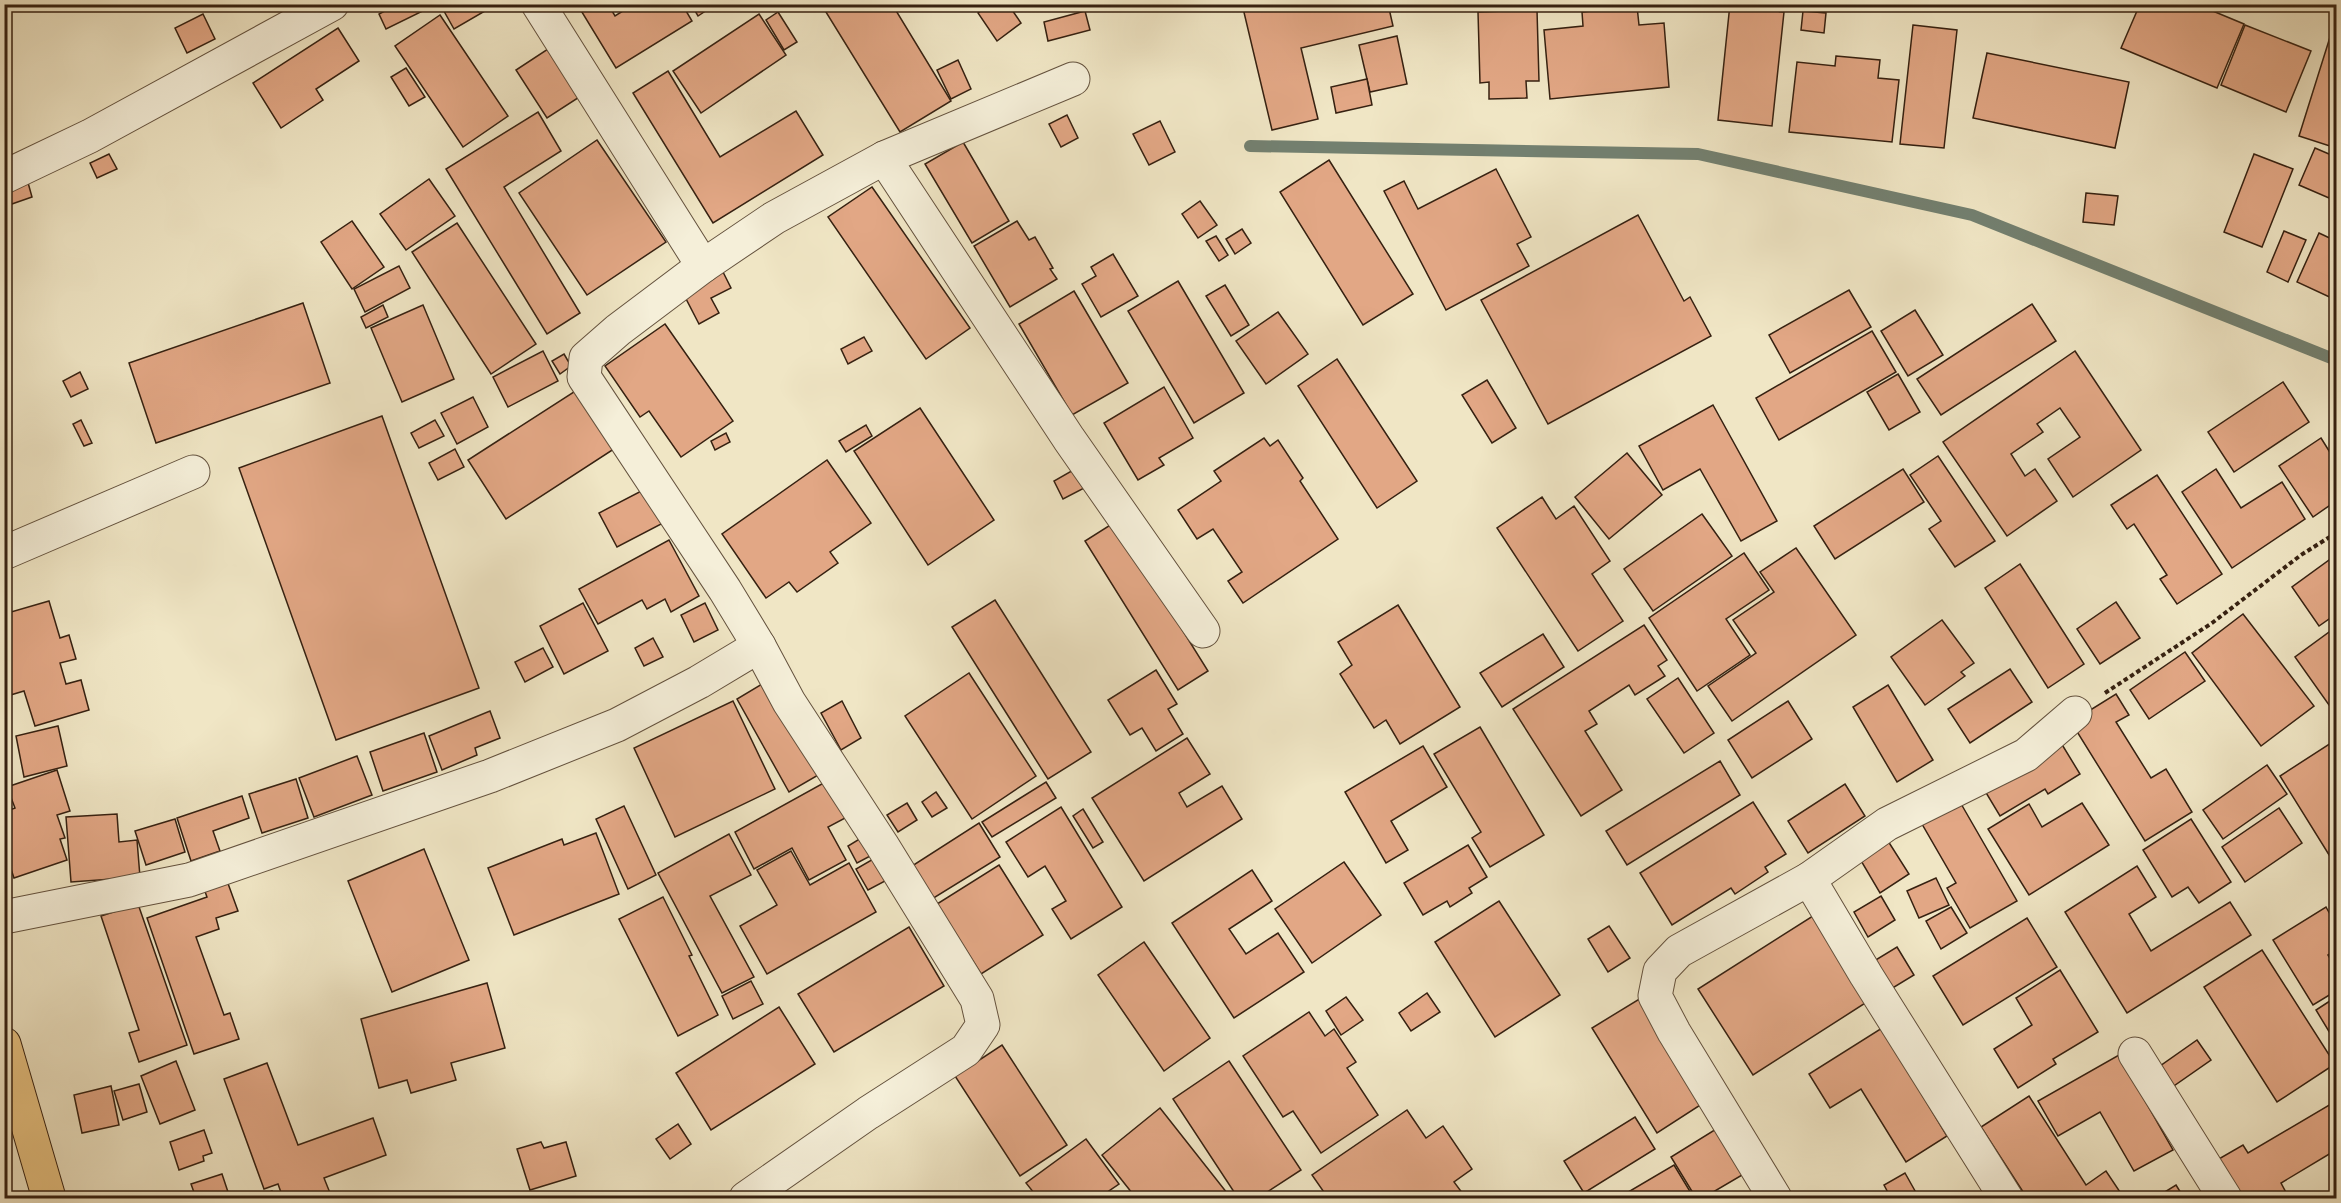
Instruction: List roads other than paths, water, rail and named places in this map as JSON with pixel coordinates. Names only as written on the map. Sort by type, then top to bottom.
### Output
[{"type":"main road","points":[[4,1044],[49,1198]]},
{"type":"street","points":[[4,177],[90,136],[332,4]]},
{"type":"street","points":[[538,4],[703,266]]},
{"type":"street","points":[[746,1198],[868,1113],[966,1050],[983,1025],[977,999],[882,845],[789,702],[759,646],[584,377],[586,358],[618,330],[703,266],[774,218],[884,158],[1073,79]]},
{"type":"street","points":[[884,158],[1069,440],[1203,631]]},
{"type":"street","points":[[4,553],[193,472]]},
{"type":"street","points":[[4,917],[189,880],[414,803],[617,725],[699,682],[759,646]]},
{"type":"street","points":[[1776,1198],[1674,1032],[1655,996],[1660,971],[1679,951],[1809,879],[1887,824],[2026,755],[2075,713]]},
{"type":"street","points":[[1809,879],[1866,975],[2006,1198]]},
{"type":"street","points":[[2135,1054],[2224,1198]]},
{"type":"waterway","points":[[1250,146],[1698,154],[1972,215],[2336,360]]}]
